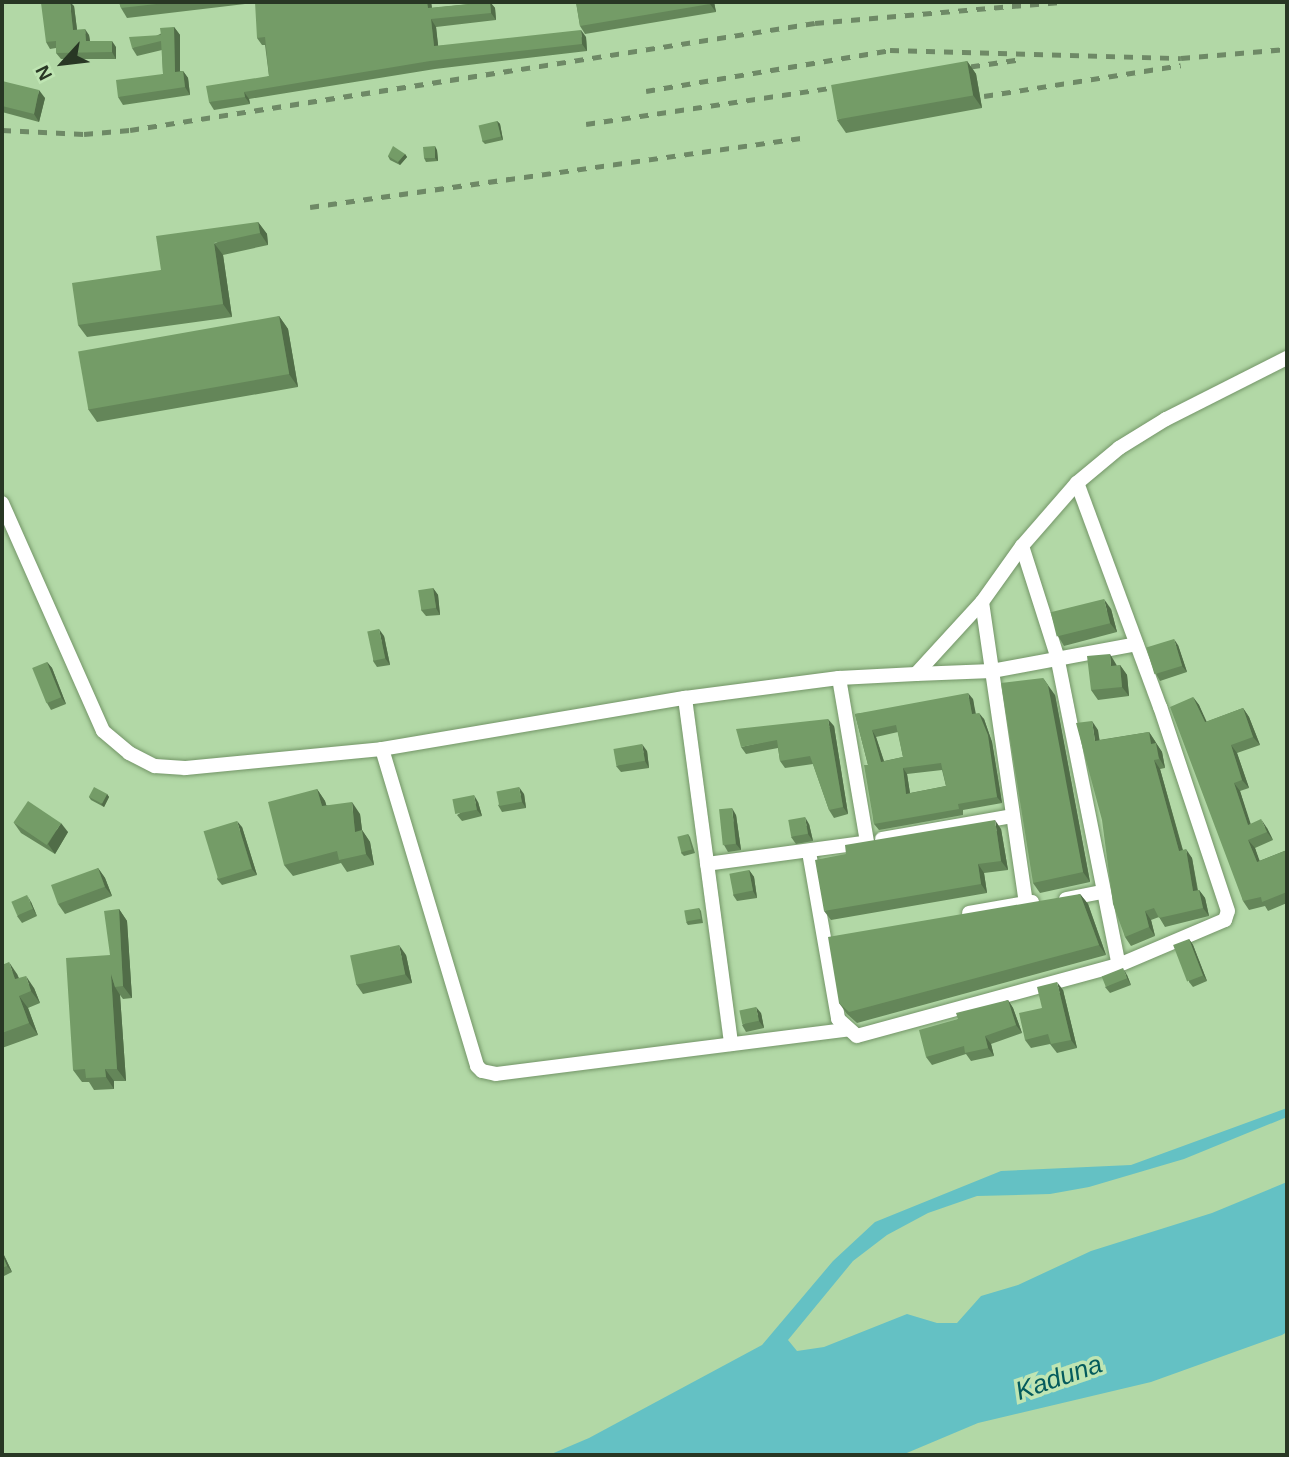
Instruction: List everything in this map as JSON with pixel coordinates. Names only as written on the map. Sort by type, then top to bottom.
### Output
[{"type":"street","points":[[916,674],[982,602],[1022,546],[1077,483],[1119,448],[1166,419],[1287,358]]},
{"type":"street","points":[[809,852],[831,939],[838,1019],[846,1030],[857,1036],[1119,965],[1214,928],[1225,920],[1228,911],[1137,645],[1077,483]]},
{"type":"street","points":[[2,503],[103,731],[129,752],[155,766],[185,768],[382,748],[685,698],[839,678],[992,671],[1057,656],[1137,645]]},
{"type":"street","points":[[1022,546],[1057,656],[1102,892],[1119,965]]},
{"type":"street","points":[[982,602],[1026,902]]},
{"type":"street","points":[[839,678],[867,842]]},
{"type":"street","points":[[685,698],[732,1044]]},
{"type":"street","points":[[382,748],[477,1066],[482,1071],[496,1074],[846,1030]]},
{"type":"street","points":[[707,864],[809,852],[1012,816]]},
{"type":"street","points":[[959,915],[1026,902],[1102,892]]},
{"type":"water","name":"Kaduna","points":[[1287,1108],[1287,1117],[1184,1159],[1089,1187],[1050,1194],[977,1196],[928,1213],[887,1235],[853,1261],[788,1340],[797,1351],[824,1347],[907,1314],[937,1323],[957,1323],[981,1296],[1018,1285],[1091,1251],[1212,1213],[1287,1182],[1287,1332],[1282,1335],[1151,1382],[978,1423],[902,1455],[549,1455],[589,1438],[762,1345],[833,1261],[875,1222],[1001,1171],[1131,1165]]},
{"type":"building","points":[[70,2],[73,30],[85,29],[86,41],[112,41],[112,52],[56,53],[56,41],[46,42],[41,3]]},
{"type":"building","points":[[119,2],[174,2],[121,8]]},
{"type":"building","points":[[255,2],[427,2],[428,8],[490,2],[491,13],[431,19],[434,46],[581,30],[582,44],[430,61],[244,92],[245,97],[209,102],[206,86],[269,76],[265,37],[257,38]]},
{"type":"building","points":[[576,2],[710,2],[710,4],[580,26]]},
{"type":"building","points":[[174,27],[175,72],[183,71],[185,87],[118,97],[116,80],[163,74],[161,41],[132,48],[129,37],[161,35],[160,28]]},
{"type":"building","points":[[967,61],[973,95],[837,119],[831,85]]},
{"type":"building","points":[[2,81],[39,90],[34,114],[2,106]]},
{"type":"building","points":[[497,121],[501,137],[482,141],[479,126]]},
{"type":"building","points":[[393,146],[405,154],[398,162],[388,156]]},
{"type":"building","points":[[435,146],[435,158],[424,158],[423,147]]},
{"type":"building","points":[[258,222],[260,233],[214,243],[223,304],[78,325],[72,283],[161,270],[156,236]]},
{"type":"building","points":[[279,316],[289,374],[88,410],[78,351]]},
{"type":"building","points":[[433,588],[436,608],[421,610],[418,590]]},
{"type":"building","points":[[1104,599],[1110,623],[1057,637],[1051,612]]},
{"type":"building","points":[[379,629],[385,658],[373,661],[367,631]]},
{"type":"building","points":[[1174,639],[1182,666],[1154,674],[1146,647]]},
{"type":"building","points":[[1110,654],[1111,666],[1120,665],[1122,687],[1091,690],[1087,656]]},
{"type":"building","points":[[47,662],[61,697],[46,703],[32,668]]},
{"type":"building","points":[[1043,678],[1048,685],[1083,872],[1033,883],[1001,683]]},
{"type":"building","points":[[968,693],[972,714],[979,713],[988,735],[997,797],[958,804],[959,809],[874,824],[864,765],[868,765],[855,714]],"holes":[[[896,725],[903,757],[881,762],[872,730]],[[941,763],[946,786],[906,794],[903,768]]]},
{"type":"building","points":[[1193,697],[1205,722],[1243,708],[1253,737],[1231,745],[1242,780],[1234,783],[1248,825],[1261,819],[1267,832],[1248,840],[1257,862],[1287,850],[1287,892],[1262,902],[1261,897],[1243,901],[1170,707]]},
{"type":"building","points":[[828,719],[843,807],[829,810],[810,756],[780,761],[777,740],[741,747],[736,729]]},
{"type":"building","points":[[1092,721],[1095,741],[1149,732],[1151,744],[1156,743],[1159,759],[1154,760],[1179,851],[1186,849],[1193,891],[1199,890],[1203,908],[1159,918],[1154,908],[1145,911],[1149,927],[1125,937],[1113,904],[1102,820],[1076,723]]},
{"type":"building","points":[[642,744],[645,761],[616,766],[613,749]]},
{"type":"building","points":[[94,787],[107,794],[102,804],[89,797]]},
{"type":"building","points":[[519,787],[522,802],[499,806],[496,791]]},
{"type":"building","points":[[317,789],[322,806],[352,802],[355,832],[362,830],[366,854],[339,860],[337,851],[284,865],[268,802]]},
{"type":"building","points":[[474,795],[477,810],[455,814],[452,799]]},
{"type":"building","points":[[28,801],[61,823],[47,845],[13,823]]},
{"type":"building","points":[[732,808],[736,844],[723,845],[719,809]]},
{"type":"building","points":[[805,817],[808,834],[791,837],[788,820]]},
{"type":"building","points":[[995,820],[1001,861],[978,864],[981,884],[824,911],[815,860],[846,854],[845,845]]},
{"type":"building","points":[[237,821],[252,869],[218,879],[204,831]]},
{"type":"building","points":[[688,834],[692,850],[681,852],[677,837]]},
{"type":"building","points":[[98,868],[105,887],[58,904],[51,885]]},
{"type":"building","points":[[749,870],[753,891],[733,894],[729,874]]},
{"type":"building","points":[[1080,894],[1099,945],[849,1012],[839,1003],[828,937]]},
{"type":"building","points":[[27,895],[33,909],[17,915],[11,902]]},
{"type":"building","points":[[699,908],[701,919],[686,921],[684,911]]},
{"type":"building","points":[[119,909],[123,986],[115,987],[111,974],[117,1069],[105,1069],[106,1077],[86,1078],[85,1069],[73,1070],[66,958],[110,955],[104,911]]},
{"type":"building","points":[[1189,939],[1203,975],[1187,982],[1173,945]]},
{"type":"building","points":[[399,945],[405,974],[356,985],[350,955]]},
{"type":"building","points":[[9,962],[15,979],[26,976],[31,991],[19,996],[29,1023],[2,1033],[2,965]]},
{"type":"building","points":[[1123,968],[1127,978],[1106,987],[1102,977]]},
{"type":"building","points":[[1057,982],[1071,1040],[1051,1044],[1048,1034],[1025,1040],[1019,1013],[1042,1008],[1037,987]]},
{"type":"building","points":[[1008,1000],[1016,1025],[985,1036],[988,1048],[965,1053],[964,1046],[926,1057],[919,1030],[958,1019],[956,1013]]},
{"type":"building","points":[[756,1007],[759,1021],[742,1024],[739,1011]]},
{"type":"building","points":[[2,1254],[7,1266],[2,1268]]},
{"type":"railway","points":[[2,130],[84,134],[130,130],[815,23],[1058,2]]},
{"type":"railway","points":[[646,91],[890,50],[1181,58],[1287,49]]},
{"type":"railway","points":[[953,69],[1022,59]]},
{"type":"railway","points":[[984,96],[1181,65]]},
{"type":"railway","points":[[586,124],[849,85]]},
{"type":"railway","points":[[310,207],[808,137]]}]
